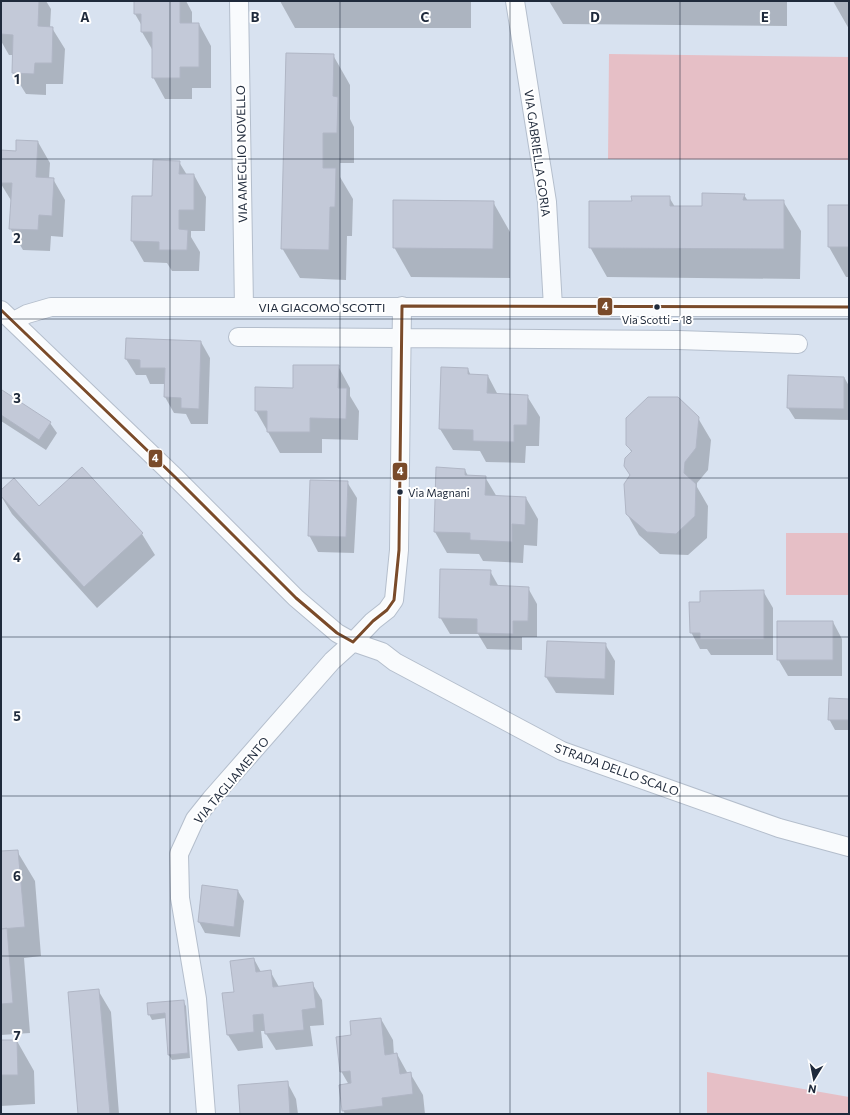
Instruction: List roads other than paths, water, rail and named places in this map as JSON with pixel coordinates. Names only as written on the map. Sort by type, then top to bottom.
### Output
[{"type":"street","name":"VIA AMEGLIO NOVELLO","points":[[239,1],[244,307]]},
{"type":"street","name":"VIA GABRIELLA GORIA","points":[[515,1],[547,202],[553,307]]},
{"type":"street","name":"VIA TAGLIAMENTO","points":[[206,1114],[197,999],[180,898],[179,854],[195,819],[211,799],[332,661],[387,610],[394,600],[399,550],[402,306]]},
{"type":"street","name":"VIA GIACOMO SCOTTI","points":[[7,315],[27,314],[51,307],[849,307]]},
{"type":"street","name":"STRADA DELLO SCALO","points":[[7,315],[175,477],[296,598],[337,632],[353,642],[382,652],[395,662],[562,751],[779,828],[849,847]]},
{"type":"street","points":[[238,338],[678,340],[798,344]]},
{"type":"place","name":"Via Scotti – 18","points":[[657,307]]},
{"type":"place","name":"Via Magnani","points":[[400,492]]}]
